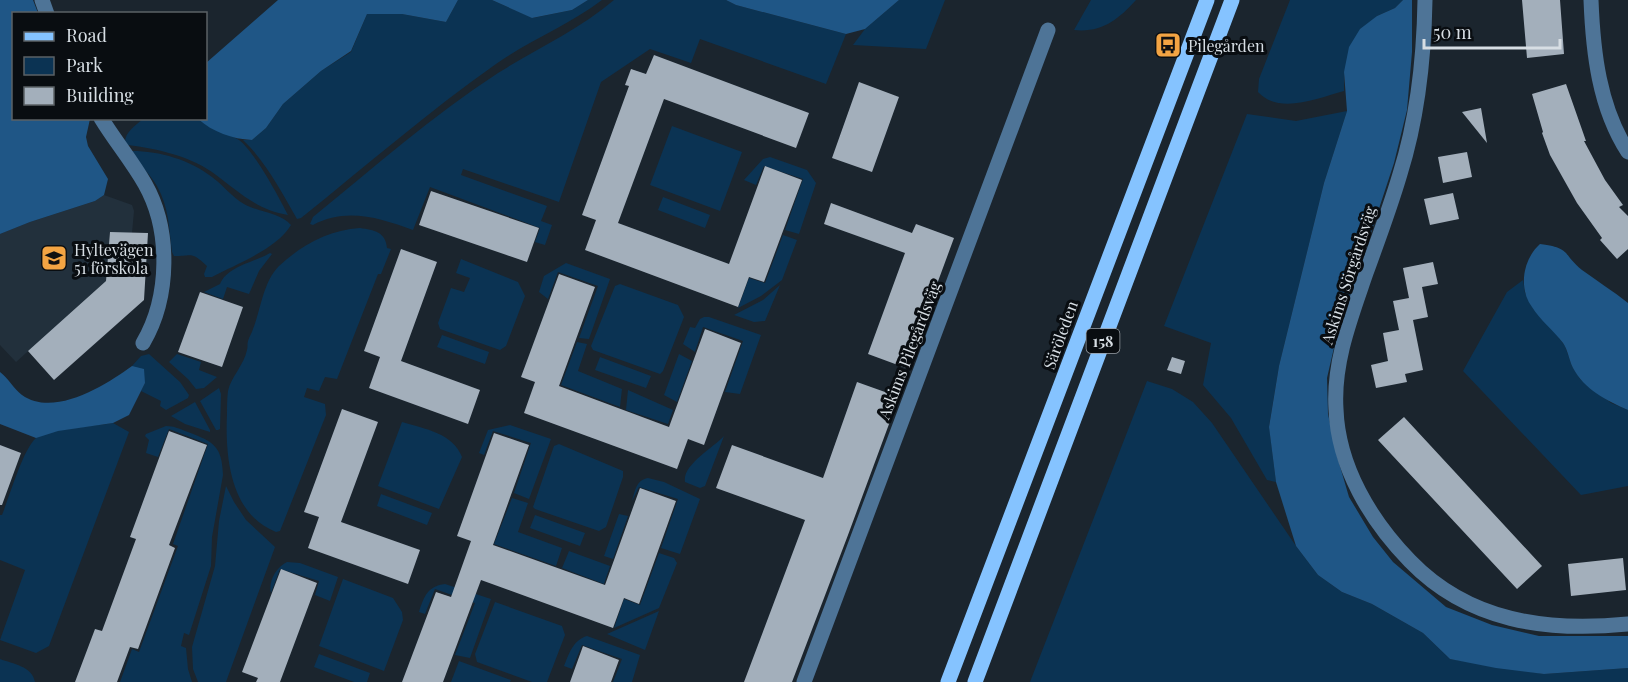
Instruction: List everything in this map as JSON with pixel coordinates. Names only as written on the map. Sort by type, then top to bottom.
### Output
[{"type":"main road","name":"Säröleden","points":[[948,682],[1207,0]]},
{"type":"main road","name":"158","points":[[975,682],[1232,0]]},
{"type":"street","name":"Askims Sörgårdsväg","points":[[1425,0],[1421,77],[1414,122],[1400,174],[1343,344],[1338,366],[1336,410],[1345,457],[1366,504],[1391,541],[1425,576],[1459,599],[1496,615],[1523,622],[1580,627],[1628,624]]},
{"type":"street","points":[[1591,0],[1595,55],[1603,94],[1611,120],[1628,152]]},
{"type":"street","name":"Askims Pilegårdsväg","points":[[804,682],[1048,30]]},
{"type":"street","points":[[102,120],[144,183],[156,208],[160,227],[163,255],[161,292],[152,327],[143,343]]},
{"type":"shaded area","points":[[0,0],[33,0],[38,12],[12,12],[12,120],[90,120],[86,137],[88,146],[108,179],[104,195],[95,201],[0,234]]},
{"type":"shaded area","points":[[278,0],[458,0],[446,22],[402,14],[367,14],[351,51],[321,71],[283,104],[266,128],[252,140],[216,131],[199,120],[207,120],[207,62]]},
{"type":"shaded area","points":[[492,0],[588,0],[572,10],[532,18]]},
{"type":"shaded area","points":[[726,0],[899,0],[865,29],[846,34],[736,5]]},
{"type":"shaded area","points":[[1403,0],[1412,0],[1412,52],[1407,110],[1394,163],[1336,339],[1327,378],[1328,414],[1349,497],[1373,537],[1393,562],[1446,607],[1492,625],[1539,636],[1628,636],[1628,668],[1544,674],[1450,659],[1423,633],[1372,604],[1342,592],[1318,575],[1296,546],[1276,482],[1269,427],[1279,366],[1324,183],[1347,111],[1344,72],[1349,47],[1360,29],[1377,16],[1395,8]]},
{"type":"shaded area","name":"Hyltevägen 51 förskola","points":[[104,195],[132,205],[134,211],[132,233],[110,232],[106,281],[16,362],[0,345],[0,234],[95,201]]},
{"type":"shaded area","points":[[1540,244],[1566,252],[1582,270],[1628,303],[1628,410],[1604,398],[1583,382],[1573,368],[1563,343],[1532,307],[1525,291],[1524,274],[1534,250]]},
{"type":"shaded area","points":[[132,366],[144,369],[145,383],[129,415],[113,423],[58,431],[36,438],[0,424],[0,372],[22,395],[35,401],[49,403],[64,401],[94,390]]},
{"type":"green space","points":[[458,0],[492,0],[533,18],[572,10],[588,0],[602,0],[496,64],[297,219],[266,167],[243,140],[252,140],[266,128],[283,104],[321,71],[351,52],[367,14],[402,14],[446,22]]},
{"type":"green space","points":[[614,0],[726,0],[736,5],[846,34],[826,84],[700,39],[691,63],[650,49],[601,82],[559,202],[463,169],[461,175],[547,206],[541,221],[552,225],[545,245],[535,242],[540,228],[430,187],[413,230],[363,216],[338,216],[310,224],[313,217],[450,107],[498,73],[586,21]]},
{"type":"green space","points":[[899,0],[945,0],[926,49],[853,45],[865,29]]},
{"type":"green space","points":[[1091,0],[1136,0],[1123,14],[1108,24],[1093,29],[1074,30]]},
{"type":"green space","points":[[1290,0],[1403,0],[1395,8],[1377,16],[1344,72],[1344,91],[1288,104],[1267,99],[1258,92],[1259,79]]},
{"type":"green space","points":[[1347,111],[1324,183],[1279,366],[1269,426],[1276,482],[1267,480],[1231,418],[1203,385],[1211,343],[1164,326],[1247,114],[1296,121]]},
{"type":"green space","points":[[142,120],[200,120],[239,140],[259,164],[288,215],[256,204],[212,172],[192,161],[161,151],[128,145],[125,142],[131,129]]},
{"type":"green space","points":[[672,126],[742,152],[720,211],[650,185]]},
{"type":"green space","points":[[132,151],[164,155],[184,161],[212,177],[244,204],[275,215],[291,225],[285,234],[266,249],[212,277],[205,277],[207,266],[198,258],[192,255],[174,256],[161,194]]},
{"type":"green space","points":[[770,157],[807,170],[816,183],[799,234],[785,230],[803,179],[764,166],[756,185],[744,180],[763,159]]},
{"type":"green space","points":[[663,197],[710,215],[705,228],[658,210]]},
{"type":"green space","points":[[360,228],[382,235],[387,248],[391,249],[381,274],[378,274],[337,379],[325,377],[319,391],[307,388],[304,397],[325,404],[326,415],[280,531],[276,532],[249,512],[234,482],[227,448],[228,391],[245,355],[263,296],[274,272],[306,245],[326,235]]},
{"type":"green space","points":[[783,235],[797,240],[782,280],[761,296],[738,308],[749,278],[765,283]]},
{"type":"green space","points":[[272,254],[259,271],[249,294],[227,287],[223,299],[204,292],[220,284],[235,269]]},
{"type":"green space","points":[[461,259],[518,282],[525,296],[506,346],[500,350],[440,329],[438,323],[451,288],[464,292],[470,278],[456,273]]},
{"type":"green space","points":[[566,263],[610,279],[589,339],[579,338],[598,286],[558,272],[548,299],[539,292],[544,276]]},
{"type":"green space","points":[[1523,280],[1525,293],[1565,346],[1572,366],[1580,379],[1611,403],[1628,410],[1628,486],[1581,495],[1463,371],[1507,292]]},
{"type":"green space","points":[[620,284],[678,305],[684,317],[660,374],[593,350],[591,346],[615,286]]},
{"type":"green space","points":[[780,285],[765,321],[754,322],[734,315],[763,300]]},
{"type":"green space","points":[[704,317],[761,335],[740,394],[725,392],[743,341],[703,327],[695,352],[683,344],[690,327],[695,328],[700,319]]},
{"type":"green space","points":[[442,335],[489,352],[485,364],[437,347]]},
{"type":"green space","points":[[577,342],[587,344],[578,371],[622,389],[620,407],[561,385]]},
{"type":"green space","points":[[149,354],[180,382],[189,395],[188,398],[166,410],[160,406],[161,401],[141,391],[145,383],[132,366],[141,356]]},
{"type":"green space","points":[[177,354],[201,362],[199,370],[217,377],[204,388],[196,389],[169,362]]},
{"type":"green space","points":[[679,354],[692,361],[677,402],[664,395]]},
{"type":"green space","points":[[600,357],[651,376],[646,388],[595,370]]},
{"type":"green space","points":[[1147,381],[1172,389],[1193,402],[1212,423],[1318,575],[1342,592],[1372,604],[1423,633],[1450,659],[1544,674],[1628,668],[1628,682],[1030,682]]},
{"type":"green space","points":[[219,388],[221,394],[220,429],[216,430],[200,401]]},
{"type":"green space","points":[[628,390],[673,410],[668,424],[626,410]]},
{"type":"green space","points":[[195,402],[210,432],[185,424],[171,416]]},
{"type":"green space","points":[[402,422],[445,437],[458,449],[462,457],[439,509],[378,486]]},
{"type":"green space","points":[[113,423],[129,432],[49,646],[36,653],[0,640],[25,570],[0,560],[0,515],[2,515],[26,452],[36,438],[42,435]]},
{"type":"green space","points":[[510,425],[551,439],[529,499],[514,493],[531,443],[493,431],[484,455],[479,453],[488,430]]},
{"type":"green space","points":[[166,426],[180,429],[210,442],[218,451],[222,465],[223,475],[212,537],[211,566],[189,635],[184,633],[181,646],[186,648],[192,682],[120,682],[132,649],[139,652],[178,546],[173,544],[208,444],[169,429],[158,457],[146,453],[149,440],[146,434]]},
{"type":"green space","points":[[724,436],[705,486],[700,488],[685,482],[685,476],[693,463]]},
{"type":"green space","points":[[559,444],[623,471],[606,527],[599,531],[533,507],[554,446]]},
{"type":"green space","points":[[648,478],[664,482],[700,499],[680,554],[661,548],[678,499],[639,487],[632,501],[638,484]]},
{"type":"green space","points":[[226,486],[246,520],[275,547],[226,682],[198,682],[193,669],[192,647],[215,566],[219,521]]},
{"type":"green space","points":[[381,494],[432,513],[427,525],[377,506]]},
{"type":"green space","points":[[512,498],[528,503],[518,532],[562,548],[556,566],[494,544]]},
{"type":"green space","points":[[619,514],[628,516],[613,559],[604,556]]},
{"type":"green space","points":[[535,515],[585,533],[580,546],[530,528]]},
{"type":"green space","points":[[569,551],[610,566],[604,584],[562,568]]},
{"type":"green space","points":[[659,553],[674,558],[677,563],[659,608],[614,628],[624,599],[640,605]]},
{"type":"green space","points":[[287,562],[300,563],[338,577],[330,601],[315,595],[319,581],[280,569],[271,593],[274,575],[279,567]]},
{"type":"green space","points":[[343,579],[393,598],[402,612],[403,620],[384,671],[319,646]]},
{"type":"green space","points":[[445,584],[491,599],[470,658],[455,655],[475,603],[435,589],[425,614],[419,612],[428,593],[434,587]]},
{"type":"green space","points":[[495,602],[562,626],[565,635],[547,682],[532,682],[477,662],[475,654]]},
{"type":"green space","points":[[659,611],[645,650],[607,634]]},
{"type":"green space","points":[[587,636],[640,655],[632,682],[613,682],[622,659],[582,645],[572,669],[564,666],[575,644]]},
{"type":"green space","points":[[319,654],[370,673],[367,682],[354,682],[314,667]]},
{"type":"green space","points":[[0,659],[26,669],[35,682],[0,682]]},
{"type":"green space","points":[[459,661],[511,680],[510,682],[451,682]]},
{"type":"building","points":[[1522,0],[1560,0],[1564,54],[1527,58]]},
{"type":"building","points":[[654,55],[809,113],[796,148],[664,99],[618,223],[729,264],[765,166],[802,180],[764,282],[749,277],[738,307],[585,250],[596,220],[582,215],[629,86],[625,85],[631,69],[646,74]]},
{"type":"building","points":[[859,82],[899,97],[872,172],[832,158]]},
{"type":"building","points":[[1566,84],[1586,141],[1584,141],[1605,180],[1623,205],[1619,207],[1628,216],[1628,249],[1617,259],[1600,240],[1602,238],[1577,203],[1550,155],[1542,133],[1532,94]]},
{"type":"building","points":[[1481,108],[1487,143],[1462,112]]},
{"type":"building","points":[[1467,152],[1472,177],[1443,183],[1438,157]]},
{"type":"building","points":[[431,191],[539,228],[527,262],[419,225]]},
{"type":"building","points":[[1453,193],[1459,219],[1430,225],[1424,199]]},
{"type":"building","points":[[831,203],[912,233],[916,224],[954,238],[906,368],[868,354],[905,253],[824,224]]},
{"type":"building","points":[[110,232],[148,233],[144,300],[54,380],[28,351],[106,281]]},
{"type":"building","points":[[401,249],[437,262],[401,361],[480,390],[468,424],[369,388],[380,357],[364,351]]},
{"type":"building","points":[[1433,262],[1438,284],[1422,287],[1428,317],[1413,320],[1423,370],[1405,374],[1407,382],[1376,388],[1371,365],[1388,361],[1383,333],[1399,330],[1393,301],[1409,298],[1403,268]]},
{"type":"building","points":[[559,274],[595,287],[559,386],[669,427],[705,329],[741,343],[704,445],[688,439],[677,469],[524,413],[535,382],[521,377]]},
{"type":"building","points":[[200,292],[243,307],[222,367],[178,352]]},
{"type":"building","points":[[1172,357],[1185,361],[1181,374],[1167,370]]},
{"type":"building","points":[[857,382],[899,397],[848,535],[792,682],[744,682],[805,520],[716,488],[732,445],[823,478]]},
{"type":"building","points":[[342,409],[378,422],[341,522],[420,550],[408,584],[308,548],[319,517],[304,512]]},
{"type":"building","points":[[1404,417],[1542,566],[1517,589],[1378,440]]},
{"type":"building","points":[[169,431],[207,445],[169,545],[175,548],[138,649],[130,647],[117,682],[75,682],[95,629],[102,631],[136,539],[130,537]]},
{"type":"building","points":[[494,433],[529,445],[493,545],[605,585],[640,488],[676,501],[639,604],[624,598],[613,628],[481,580],[443,682],[402,682],[436,592],[451,597],[471,541],[457,536]]},
{"type":"building","points":[[0,445],[21,453],[2,505],[0,505]]},
{"type":"building","points":[[1623,558],[1626,590],[1571,596],[1568,564]]},
{"type":"building","points":[[281,569],[317,583],[280,682],[256,682],[258,678],[242,672]]},
{"type":"building","points":[[583,646],[619,660],[611,682],[570,682]]},
{"type":"place","name":"Pilegården","points":[[1168,45]]},
{"type":"place","name":"Hyltevägen 51 förskola","points":[[54,258]]}]
